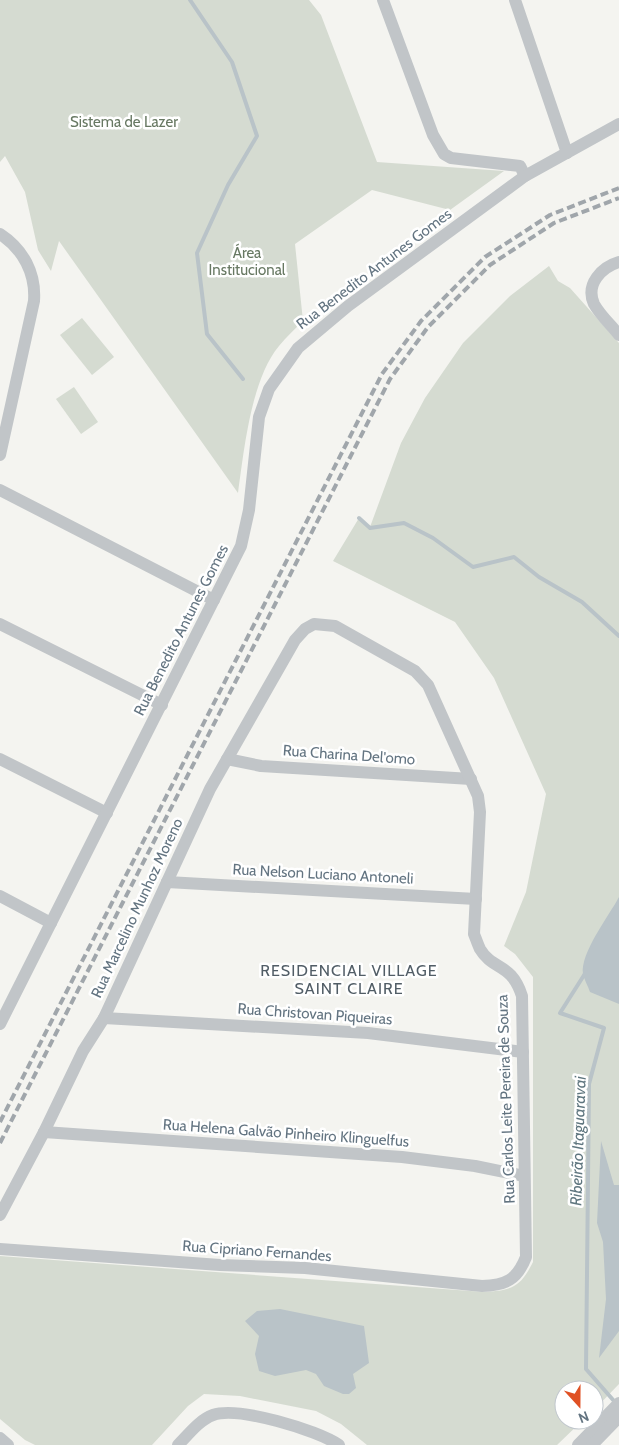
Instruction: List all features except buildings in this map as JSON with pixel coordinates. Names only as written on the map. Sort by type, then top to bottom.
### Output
[{"type":"street","points":[[383,0],[433,135],[444,154],[451,158],[520,166],[525,176]]},
{"type":"street","points":[[515,0],[567,153]]},
{"type":"street","name":"Rua Benedito Antunes Gomes","points":[[0,1024],[241,546],[249,510],[259,417],[269,389],[298,348],[348,306],[525,176],[619,124]]},
{"type":"street","points":[[0,234],[8,239],[23,259],[34,276],[35,286],[34,300],[0,451]]},
{"type":"street","points":[[619,262],[606,266],[598,275],[592,292],[594,303],[619,335]]},
{"type":"street","points":[[0,480],[5,493],[214,600]]},
{"type":"street","points":[[0,624],[162,705]]},
{"type":"street","name":"Rua Marcelino Munhoz Moreno","points":[[0,1215],[44,1132],[83,1051],[104,1018],[210,789],[295,640],[304,629],[314,624]]},
{"type":"street","name":"Rua Carlos Leite Pereira de Souza","points":[[314,624],[335,626],[348,632],[415,671],[428,685],[478,796],[480,812],[474,934],[480,950],[490,960],[507,970],[517,981],[522,996],[526,1257],[521,1271],[511,1279]]},
{"type":"street","points":[[0,759],[107,813]]},
{"type":"street","name":"Rua Charina Del'omo","points":[[227,759],[261,766],[470,780]]},
{"type":"street","name":"Rua Nelson Luciano Antoneli","points":[[167,882],[476,899]]},
{"type":"street","points":[[0,896],[51,923]]},
{"type":"street","name":"Rua Christovan Piqueiras","points":[[104,1018],[368,1033],[523,1052]]},
{"type":"street","name":"Rua Helena Galvão Pinheiro Klinguelfus","points":[[44,1132],[402,1157],[475,1166],[524,1176]]},
{"type":"street","name":"Rua Cipriano Fernandes","points":[[0,1249],[220,1265],[305,1268],[482,1286],[498,1285],[511,1279]]},
{"type":"street","points":[[578,1445],[619,1403]]},
{"type":"street","points":[[178,1445],[199,1424],[213,1415],[234,1413],[304,1427],[339,1445]]},
{"type":"street","points":[[592,1445],[619,1417]]},
{"type":"street","points":[[0,1438],[8,1445]]},
{"type":"green space","name":"Sistema de Lazer","points":[[0,0],[309,0],[321,15],[377,162],[504,171],[450,210],[372,190],[295,244],[303,321],[279,346],[269,360],[262,377],[250,416],[238,493],[59,241],[51,271],[38,250],[25,192],[5,156],[0,162]]},
{"type":"green space","points":[[549,266],[558,281],[570,288],[619,343],[619,1384],[604,1400],[604,1380],[554,1380],[554,1430],[573,1430],[557,1445],[367,1445],[341,1424],[316,1411],[240,1396],[204,1394],[188,1406],[152,1445],[35,1445],[25,1440],[0,1419],[0,1256],[484,1292],[502,1290],[514,1286],[524,1277],[533,1262],[533,977],[515,954],[504,946],[526,892],[546,794],[494,678],[455,622],[333,561],[359,518],[370,527],[401,443],[425,398],[463,343],[510,296]]},
{"type":"green space","points":[[82,318],[114,357],[92,375],[60,335]]},
{"type":"green space","points":[[74,387],[98,422],[81,434],[56,399]]},
{"type":"shaded area","points":[[619,897],[619,1004],[590,992],[583,974],[583,965],[590,945]]},
{"type":"shaded area","points":[[601,1141],[614,1185],[619,1185],[619,1331],[599,1358],[606,1299],[603,1242],[597,1223]]},
{"type":"shaded area","points":[[280,1309],[364,1326],[369,1363],[353,1374],[356,1388],[349,1394],[343,1394],[324,1386],[316,1374],[306,1370],[275,1376],[259,1371],[255,1354],[259,1336],[245,1321],[257,1311]]},
{"type":"waterway","name":"Ribeirão Itaguaravai","points":[[190,0],[232,62],[257,136],[228,185],[197,253],[207,334],[243,379]]},
{"type":"waterway","name":"Ribeirão Itaguaravai","points":[[359,518],[370,528],[404,523],[433,538],[473,567],[514,557],[539,577],[582,602],[619,636]]},
{"type":"waterway","name":"Ribeirão Itaguaravai","points":[[586,972],[560,1013],[604,1028],[589,1084],[586,1369],[614,1401]]},
{"type":"railway","points":[[0,1122],[382,374],[421,321],[485,257],[550,215],[619,188]]},
{"type":"railway","points":[[0,1143],[390,379],[428,327],[490,265],[554,223],[619,198]]},
{"type":"district","name":"RESIDENCIAL VILLAGE SAINT CLAIRE","points":[[349,979]]},
{"type":"park label","name":"Área Institucional","points":[[247,262]]}]
